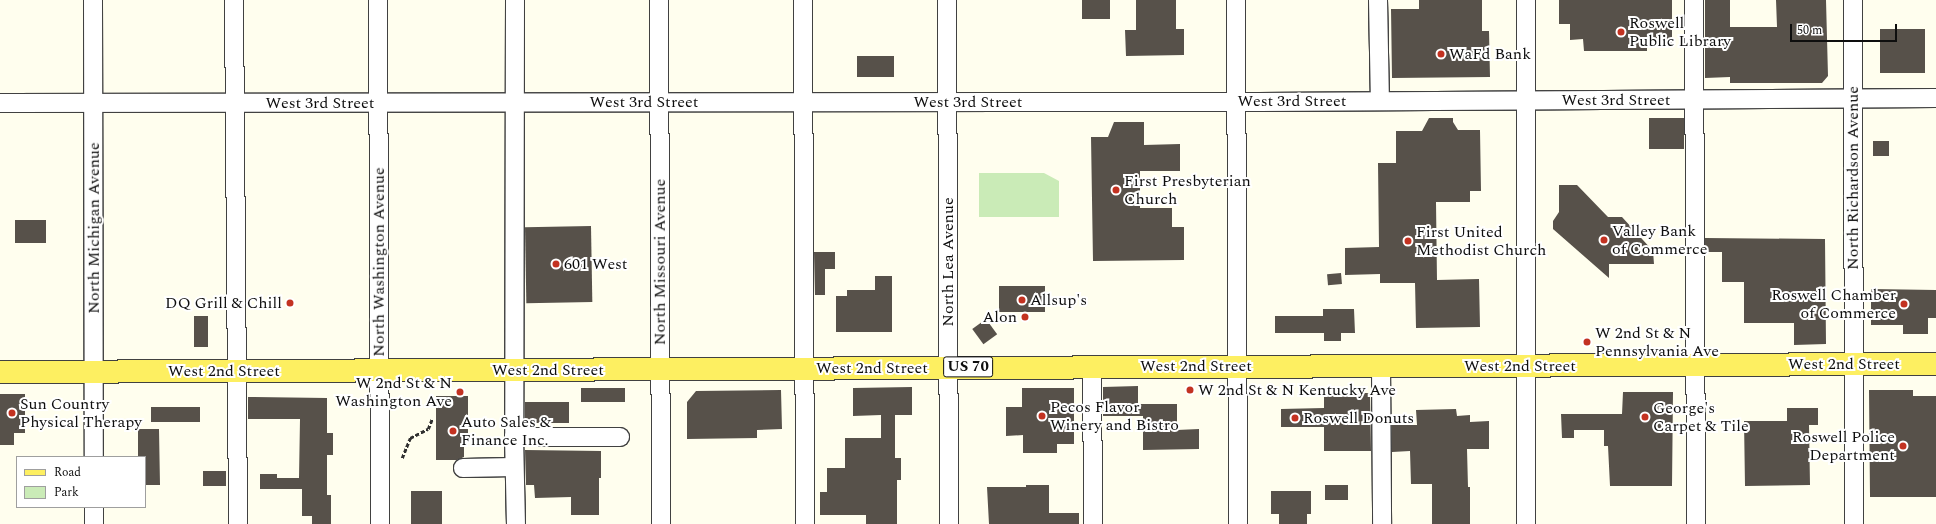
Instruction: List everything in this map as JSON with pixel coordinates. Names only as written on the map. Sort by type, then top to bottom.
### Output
[{"type":"main road","name":"West 2nd Street","points":[[0,372],[1936,364]]},
{"type":"street","name":"North Michigan Avenue","points":[[93,0],[94,456]]},
{"type":"street","points":[[234,0],[238,524]]},
{"type":"street","name":"North Washington Avenue","points":[[378,0],[380,524]]},
{"type":"street","points":[[515,0],[514,467],[516,524]]},
{"type":"street","name":"North Missouri Avenue","points":[[658,522],[660,369],[659,0]]},
{"type":"street","points":[[803,0],[805,524]]},
{"type":"street","name":"North Lea Avenue","points":[[947,0],[949,524]]},
{"type":"street","points":[[1236,0],[1238,524]]},
{"type":"street","points":[[1378,0],[1380,101]]},
{"type":"street","points":[[1526,0],[1526,524]]},
{"type":"street","points":[[1694,0],[1696,524]]},
{"type":"street","name":"North Richardson Avenue","points":[[1853,0],[1854,524]]},
{"type":"street","name":"West 3rd Street","points":[[0,103],[1236,102],[1936,98]]},
{"type":"street","points":[[1381,366],[1382,524]]},
{"type":"street","points":[[1092,367],[1093,524]]},
{"type":"street","points":[[514,437],[620,437]]},
{"type":"street","points":[[463,468],[514,467]]},
{"type":"street","points":[[94,508],[94,524]]},
{"type":"path","points":[[402,458],[410,438],[428,429],[432,419]]},
{"type":"green space","points":[[979,173],[1044,173],[1059,181],[1059,217],[979,217]]},
{"type":"building","points":[[1082,0],[1110,0],[1110,19],[1082,19]]},
{"type":"building","points":[[1136,0],[1176,0],[1176,29],[1184,29],[1184,55],[1126,56],[1125,30],[1136,30]]},
{"type":"building","name":"WaFd Bank","points":[[1419,0],[1482,0],[1482,31],[1489,31],[1490,77],[1392,78],[1391,9],[1419,9]]},
{"type":"building","name":"Roswell Public Library","points":[[1559,0],[1672,0],[1672,45],[1647,46],[1647,51],[1584,51],[1583,39],[1570,40],[1570,24],[1559,24]]},
{"type":"building","points":[[1705,0],[1730,0],[1730,27],[1777,27],[1776,0],[1826,0],[1828,76],[1822,83],[1730,83],[1730,77],[1705,78]]},
{"type":"building","points":[[1880,29],[1925,29],[1925,73],[1880,73]]},
{"type":"building","points":[[857,56],[894,56],[894,77],[857,77]]},
{"type":"building","name":"First United Methodist Church","points":[[1429,118],[1453,118],[1453,122],[1458,130],[1480,130],[1481,191],[1470,191],[1470,202],[1436,202],[1437,280],[1479,279],[1480,327],[1416,328],[1415,283],[1380,283],[1380,274],[1345,275],[1345,248],[1379,247],[1378,163],[1396,163],[1396,131],[1422,131]]},
{"type":"building","points":[[1649,118],[1684,118],[1684,149],[1649,149]]},
{"type":"building","name":"First Presbyterian Church","points":[[1114,122],[1144,122],[1144,145],[1180,144],[1180,171],[1140,171],[1140,208],[1172,208],[1172,227],[1184,227],[1184,260],[1093,261],[1091,137],[1108,137]]},
{"type":"building","points":[[1873,141],[1889,141],[1889,156],[1873,156]]},
{"type":"building","points":[[1559,185],[1577,185],[1608,217],[1622,217],[1653,251],[1654,264],[1609,264],[1609,278],[1553,229],[1553,221],[1559,212]]},
{"type":"building","points":[[15,220],[46,220],[46,243],[15,243]]},
{"type":"building","name":"601 West","points":[[591,226],[592,302],[526,303],[525,227]]},
{"type":"building","points":[[1705,238],[1825,239],[1826,344],[1794,345],[1794,323],[1744,323],[1744,282],[1722,282],[1722,252],[1705,252]]},
{"type":"building","points":[[814,252],[835,252],[835,269],[825,269],[825,295],[815,295]]},
{"type":"building","points":[[1341,273],[1342,284],[1328,285],[1327,274]]},
{"type":"building","points":[[875,276],[892,276],[892,332],[836,332],[836,296],[847,296],[847,290],[875,290]]},
{"type":"building","name":"Allsup's","points":[[999,286],[1045,286],[1045,312],[999,312]]},
{"type":"building","name":"Roswell Chamber of Commerce","points":[[1871,289],[1936,290],[1936,318],[1928,318],[1928,334],[1903,334],[1903,325],[1871,325]]},
{"type":"building","points":[[1323,309],[1354,309],[1355,333],[1341,333],[1341,341],[1324,341],[1324,333],[1275,333],[1275,316],[1323,316]]},
{"type":"building","points":[[194,316],[208,316],[208,347],[194,347]]},
{"type":"building","points":[[986,319],[997,334],[983,344],[972,329]]},
{"type":"building","points":[[1138,386],[1138,404],[1177,404],[1177,430],[1199,429],[1199,449],[1143,450],[1143,416],[1103,416],[1103,387]]},
{"type":"building","points":[[912,387],[912,415],[895,415],[895,458],[901,458],[901,480],[897,480],[897,524],[866,524],[866,515],[820,515],[820,492],[827,492],[827,468],[845,468],[845,438],[881,438],[881,415],[853,416],[853,388]]},
{"type":"building","points":[[581,388],[625,388],[625,402],[581,402]]},
{"type":"building","points":[[1022,388],[1074,388],[1074,444],[1057,444],[1057,453],[1023,453],[1023,435],[1006,436],[1006,407],[1022,407]]},
{"type":"building","points":[[781,390],[782,429],[757,430],[757,438],[687,439],[687,402],[696,391]]},
{"type":"building","name":"Roswell Police Department","points":[[1869,390],[1913,390],[1913,396],[1936,396],[1936,497],[1870,497]]},
{"type":"building","points":[[1623,392],[1673,392],[1672,486],[1610,486],[1608,446],[1604,446],[1604,430],[1574,430],[1574,438],[1562,438],[1561,414],[1622,414]]},
{"type":"building","points":[[1324,393],[1370,393],[1371,451],[1324,451],[1324,427],[1281,427],[1281,409],[1324,408]]},
{"type":"building","name":"Sun Country Physical Therapy","points":[[0,394],[25,394],[25,433],[14,433],[14,445],[0,445]]},
{"type":"building","points":[[436,396],[468,396],[468,438],[464,438],[464,457],[457,460],[436,460]]},
{"type":"building","points":[[248,397],[327,398],[327,433],[333,433],[333,455],[327,455],[327,495],[331,495],[331,524],[312,524],[312,516],[302,516],[302,489],[260,489],[260,474],[277,474],[277,478],[299,478],[300,419],[248,419]]},
{"type":"building","points":[[525,402],[569,402],[569,423],[525,423]]},
{"type":"building","points":[[151,407],[200,407],[200,422],[151,422]]},
{"type":"building","points":[[1787,408],[1818,408],[1818,425],[1809,425],[1810,485],[1745,486],[1744,421],[1787,421]]},
{"type":"building","points":[[1456,409],[1457,416],[1470,415],[1470,422],[1489,421],[1489,449],[1467,449],[1468,487],[1470,487],[1470,524],[1432,524],[1432,484],[1411,484],[1410,451],[1392,452],[1392,425],[1417,425],[1416,410]]},
{"type":"building","points":[[138,429],[159,429],[160,485],[146,485],[146,456],[138,456]]},
{"type":"building","points":[[525,450],[601,451],[599,515],[571,515],[571,497],[535,498],[534,485],[526,485]]},
{"type":"building","points":[[203,471],[226,471],[226,486],[203,486]]},
{"type":"building","points":[[1026,485],[1049,485],[1049,513],[1079,513],[1079,524],[989,524],[987,487],[1026,487]]},
{"type":"building","points":[[1325,485],[1348,485],[1348,500],[1325,500]]},
{"type":"building","points":[[411,491],[442,491],[442,524],[411,524]]},
{"type":"building","points":[[1271,491],[1311,491],[1311,514],[1307,514],[1307,524],[1279,524],[1279,514],[1271,514]]},
{"type":"place","name":"Roswell Public Library","points":[[1621,32]]},
{"type":"place","name":"WaFd Bank","points":[[1441,54]]},
{"type":"place","name":"First Presbyterian Church","points":[[1116,190]]},
{"type":"place","name":"Valley Bank of Commerce","points":[[1604,240]]},
{"type":"place","name":"First United Methodist Church","points":[[1408,241]]},
{"type":"place","name":"601 West","points":[[556,264]]},
{"type":"place","name":"Allsup's","points":[[1022,300]]},
{"type":"place","name":"DQ Grill & Chill","points":[[290,303]]},
{"type":"place","name":"Roswell Chamber of Commerce","points":[[1904,304]]},
{"type":"place","name":"Alon","points":[[1025,317]]},
{"type":"place","name":"W 2nd St & N Pennsylvania Ave","points":[[1587,342]]},
{"type":"place","name":"W 2nd St & N Kentucky Ave","points":[[1190,390]]},
{"type":"place","name":"W 2nd St & N Washington Ave","points":[[460,392]]},
{"type":"place","name":"Sun Country Physical Therapy","points":[[12,413]]},
{"type":"place","name":"Pecos Flavor Winery and Bistro","points":[[1042,416]]},
{"type":"place","name":"George's Carpet & Tile","points":[[1645,417]]},
{"type":"place","name":"Roswell Donuts","points":[[1295,418]]},
{"type":"place","name":"Auto Sales & Finance Inc.","points":[[453,431]]},
{"type":"place","name":"Roswell Police Department","points":[[1903,446]]}]
